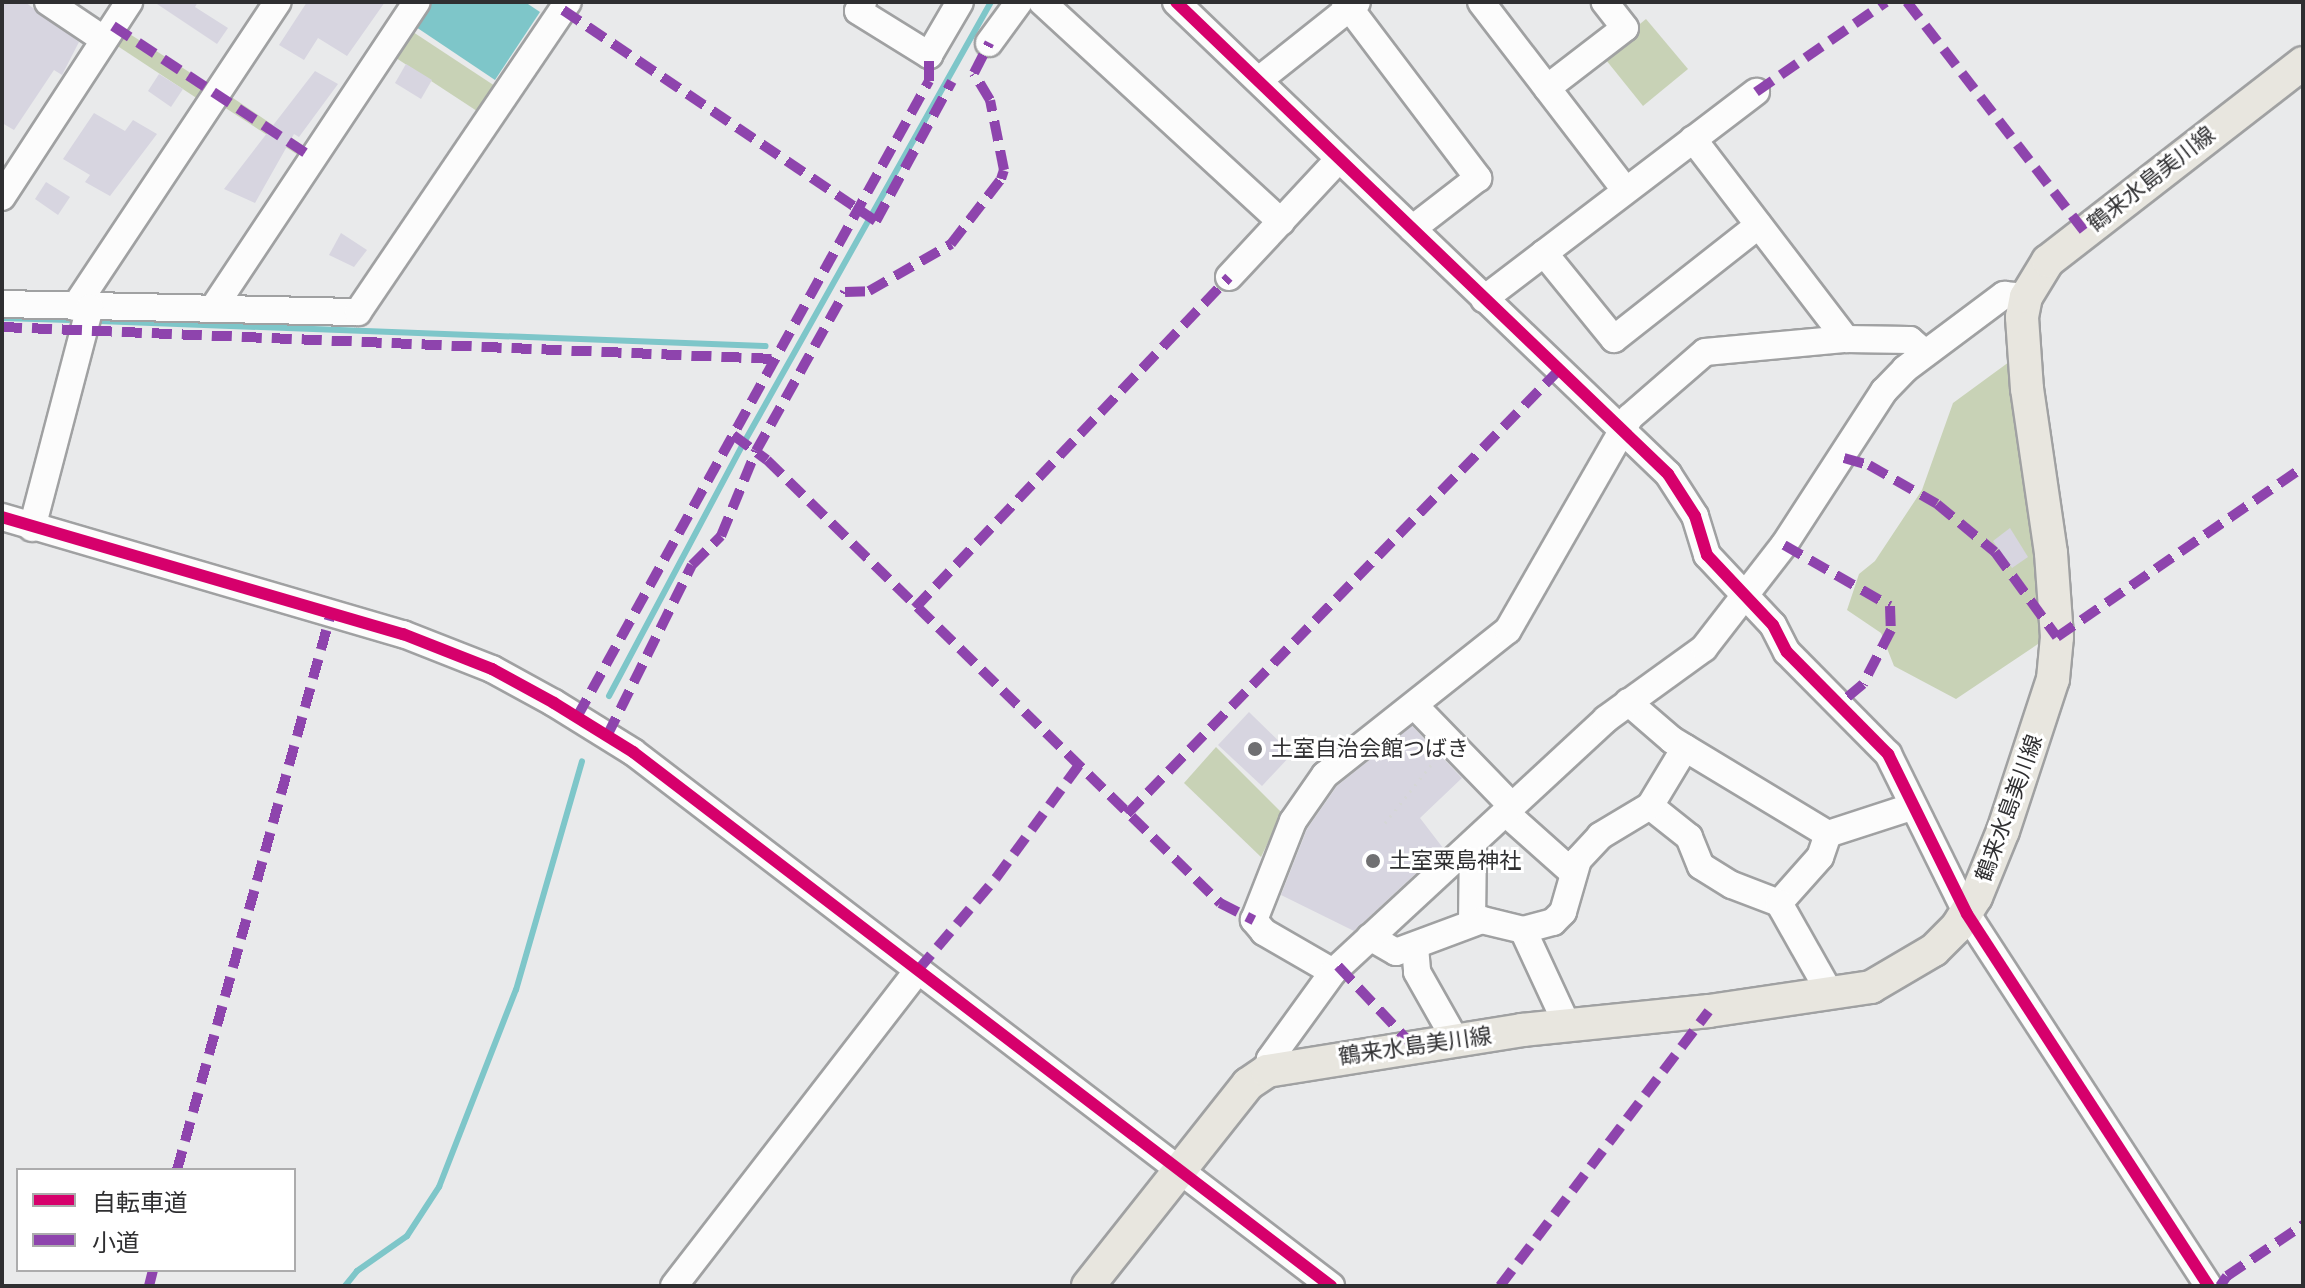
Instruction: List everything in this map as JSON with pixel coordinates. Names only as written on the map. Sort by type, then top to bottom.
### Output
[{"type":"main road","name":"鶴来水島美川線","points":[[1267,1071],[1567,1025],[1871,987],[1903,971],[1934,950],[1967,914],[2008,816],[2053,679],[2057,637],[2051,553],[2027,389],[2022,317],[2026,297],[2048,261],[2303,63]]},
{"type":"main road","points":[[1088,1286],[1248,1084],[1267,1071]]},
{"type":"street","points":[[48,2],[103,39]]},
{"type":"street","points":[[2,197],[129,2]]},
{"type":"street","points":[[32,528],[83,307],[278,2]]},
{"type":"street","points":[[214,307],[417,2]]},
{"type":"street","points":[[863,2],[858,11],[929,55],[960,2]]},
{"type":"street","points":[[989,43],[1019,2]]},
{"type":"street","points":[[1042,2],[1281,222]]},
{"type":"street","points":[[1176,2],[1668,474],[1695,516],[1707,555],[1773,625],[1787,652],[1888,754],[1911,807],[1967,914],[2209,1286]]},
{"type":"street","points":[[1481,2],[1625,190]]},
{"type":"street","points":[[1547,88],[1625,28],[1605,2]]},
{"type":"street","points":[[1259,80],[1351,4],[1478,178],[1412,229]]},
{"type":"street","points":[[2,304],[358,312],[561,5]]},
{"type":"street","points":[[1484,299],[1756,92]]},
{"type":"street","points":[[1693,139],[1846,339]]},
{"type":"street","points":[[1229,277],[1338,160]]},
{"type":"street","points":[[1544,253],[1614,339],[1759,225]]},
{"type":"street","points":[[1267,1071],[1270,1059],[1333,972],[1628,702],[1704,648],[1833,475],[1884,391],[1924,352],[2004,295],[2026,297]]},
{"type":"street","points":[[1333,972],[1264,932],[1254,920],[1255,909],[1293,821],[1325,775],[1508,630],[1630,417],[1705,352],[1846,339],[1910,340],[1924,352]]},
{"type":"street","points":[[2,517],[403,634],[492,669],[633,752],[1331,1286]]},
{"type":"street","points":[[1628,702],[1685,748],[1828,834],[1911,807]]},
{"type":"street","points":[[1415,706],[1510,810],[1572,872]]},
{"type":"street","points":[[1370,937],[1396,952],[1472,923],[1498,921],[1523,930],[1553,922],[1563,912],[1572,872],[1600,836],[1650,806],[1685,748]]},
{"type":"street","points":[[1650,806],[1689,837],[1701,866],[1732,885],[1779,903],[1830,993]]},
{"type":"street","points":[[1779,903],[1820,857],[1828,834]]},
{"type":"street","points":[[1472,923],[1473,844]]},
{"type":"street","points":[[1399,910],[1419,945],[1417,972],[1456,1041]]},
{"type":"street","points":[[1523,930],[1567,1025]]},
{"type":"street","points":[[674,1286],[918,970]]},
{"type":"path","points":[[1385,823],[1450,742]]},
{"type":"green space","points":[[1646,19],[1688,69],[1643,106],[1602,55]]},
{"type":"green space","points":[[410,30],[498,88],[483,115],[393,56]]},
{"type":"green space","points":[[125,31],[211,86],[201,101],[116,45]]},
{"type":"green space","points":[[230,96],[307,148],[301,157],[224,107]]},
{"type":"green space","points":[[2009,362],[2040,567],[2044,640],[1956,699],[1894,666],[1881,633],[1847,610],[1859,574],[1875,561],[1922,490],[1953,403]]},
{"type":"green space","points":[[1216,747],[1282,813],[1261,857],[1184,783]]},
{"type":"water","points":[[428,2],[525,2],[540,12],[495,80],[413,25]]},
{"type":"building","points":[[2,2],[25,2],[79,42],[62,75],[54,70],[14,130],[2,123]]},
{"type":"building","points":[[154,2],[198,2],[195,7],[228,28],[217,44]]},
{"type":"building","points":[[307,2],[385,2],[347,56],[318,38],[304,60],[279,45]]},
{"type":"building","points":[[406,64],[432,80],[421,99],[395,83]]},
{"type":"building","points":[[315,71],[338,84],[299,137],[294,134],[255,203],[224,189]]},
{"type":"building","points":[[159,74],[183,89],[171,107],[148,91]]},
{"type":"building","points":[[94,113],[125,131],[133,120],[157,134],[110,196],[85,182],[90,175],[63,159]]},
{"type":"building","points":[[46,182],[70,197],[58,215],[35,199]]},
{"type":"building","points":[[341,233],[367,250],[354,267],[329,255]]},
{"type":"building","points":[[2010,528],[2028,557],[2012,568],[1993,541]]},
{"type":"building","name":"土室自治会館つばき","points":[[1249,712],[1292,754],[1262,786],[1218,745]]},
{"type":"building","points":[[1412,726],[1462,778],[1420,818],[1443,848],[1354,931],[1281,895],[1307,829],[1337,786]]},
{"type":"waterway","points":[[609,696],[742,446],[991,2]]},
{"type":"waterway","points":[[2,318],[69,320]]},
{"type":"waterway","points":[[99,321],[766,346]]},
{"type":"waterway","points":[[345,1286],[357,1271],[407,1236],[439,1187],[516,990],[582,761]]},
{"type":"marked path","points":[[1756,92],[1886,2]]},
{"type":"marked path","points":[[1907,2],[2084,231]]},
{"type":"marked path","points":[[563,10],[876,221],[952,81]]},
{"type":"marked path","points":[[113,26],[313,158]]},
{"type":"marked path","points":[[607,736],[692,565],[721,536],[756,451],[845,292],[869,291],[951,244],[1001,179],[1004,170],[990,100],[974,73],[989,43]]},
{"type":"marked path","points":[[577,717],[929,81],[929,55]]},
{"type":"marked path","points":[[915,608],[1229,277]]},
{"type":"marked path","points":[[2,327],[775,359]]},
{"type":"marked path","points":[[1127,814],[1558,371]]},
{"type":"marked path","points":[[733,435],[767,460],[1220,903],[1254,920]]},
{"type":"marked path","points":[[1844,458],[1869,465],[1937,504],[1995,552],[2057,637],[2303,467]]},
{"type":"marked path","points":[[1784,545],[1890,606],[1891,630],[1863,684],[1838,705]]},
{"type":"marked path","points":[[178,1168],[331,613]]},
{"type":"marked path","points":[[918,970],[996,878],[1079,765]]},
{"type":"marked path","points":[[1338,966],[1415,1048]]},
{"type":"marked path","points":[[1500,1286],[1709,1011]]},
{"type":"marked path","points":[[2220,1286],[2227,1276],[2303,1225]]},
{"type":"marked path","points":[[149,1286],[152,1272]]},
{"type":"cycle path","points":[[1176,2],[1668,474],[1695,516],[1707,555],[1773,625],[1787,652],[1888,754],[1967,914],[2209,1286]]},
{"type":"cycle path","points":[[2,517],[403,634],[492,669],[554,703],[633,752],[1331,1286]]},
{"type":"place","name":"土室自治会館つばき","points":[[1255,749]]},
{"type":"place","name":"土室粟島神社","points":[[1373,861]]}]
